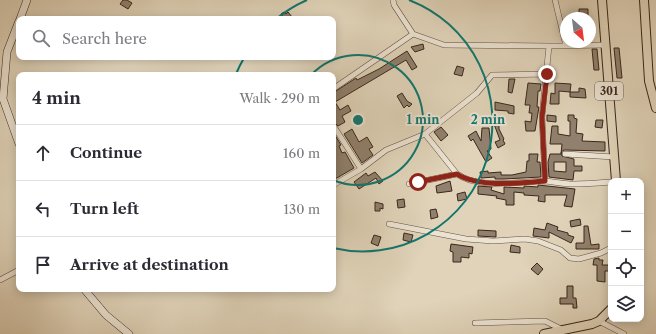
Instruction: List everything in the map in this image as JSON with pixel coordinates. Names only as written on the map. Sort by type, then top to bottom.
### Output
[{"type":"main road","points":[[21,16],[27,0]]},
{"type":"main road","name":"301","points":[[602,0],[616,178]]},
{"type":"main road","points":[[644,0],[649,81],[656,108]]},
{"type":"main road","points":[[16,27],[6,52],[3,99],[16,136]]},
{"type":"main road","points":[[87,292],[106,315],[129,334]]},
{"type":"main road","points":[[544,334],[583,327],[599,321],[608,312]]},
{"type":"street","points":[[393,0],[394,5],[413,34],[444,45],[560,46]]},
{"type":"street","points":[[555,0],[560,21]]},
{"type":"street","points":[[336,87],[413,34]]},
{"type":"street","points":[[596,44],[605,44]]},
{"type":"street","points":[[545,181],[542,117],[549,46]]},
{"type":"street","points":[[336,182],[361,169],[386,150],[425,134],[477,93],[492,75],[547,74]]},
{"type":"street","points":[[336,130],[361,169]]},
{"type":"street","points":[[425,134],[457,174],[466,180],[475,182],[515,183],[545,181],[574,184],[608,182]]},
{"type":"street","points":[[565,154],[614,157]]},
{"type":"street","points":[[409,184],[457,174]]},
{"type":"street","points":[[389,224],[466,239],[493,241],[525,239],[538,241],[561,250],[570,258],[579,259],[608,250]]},
{"type":"street","points":[[0,280],[16,272]]},
{"type":"street","points":[[475,323],[545,321],[564,330]]},
{"type":"street","points":[[599,321],[624,334]]},
{"type":"building","points":[[123,0],[127,0],[132,3],[128,9],[120,4]]},
{"type":"building","points":[[579,9],[588,9],[588,12],[579,12]]},
{"type":"building","points":[[284,12],[286,14],[288,12],[291,16],[282,16],[281,14]]},
{"type":"building","points":[[423,44],[424,49],[415,52],[411,47]]},
{"type":"building","points":[[614,48],[619,48],[622,78],[617,78]]},
{"type":"building","points":[[592,49],[597,49],[599,70],[594,70]]},
{"type":"building","points":[[407,51],[417,67],[412,70],[406,60],[336,101],[336,91],[356,78],[357,80],[379,69]]},
{"type":"building","points":[[457,66],[464,68],[462,76],[454,74]]},
{"type":"building","points":[[509,79],[515,79],[512,93],[508,92]]},
{"type":"building","points":[[528,83],[541,84],[540,91],[538,91],[537,107],[539,107],[535,131],[526,131],[525,121],[531,122],[532,113],[529,113],[530,105],[525,105]]},
{"type":"building","points":[[555,83],[571,84],[570,92],[559,91],[559,104],[550,104],[551,93],[555,94]]},
{"type":"building","points":[[579,88],[585,89],[586,98],[570,97],[570,92],[579,92]]},
{"type":"building","points":[[402,93],[407,101],[412,104],[409,107],[407,105],[404,108],[397,96]]},
{"type":"building","points":[[495,102],[514,106],[514,114],[508,113],[508,111],[495,110]]},
{"type":"building","points":[[336,104],[340,110],[348,105],[351,111],[342,116],[345,122],[338,126],[336,124]]},
{"type":"building","points":[[547,115],[556,116],[556,122],[547,121]]},
{"type":"building","points":[[568,115],[574,115],[574,118],[577,119],[576,133],[583,134],[582,141],[605,142],[605,151],[564,150],[561,152],[562,144],[550,144],[552,126],[558,126],[558,134],[570,136],[570,121],[568,121]]},
{"type":"building","points":[[596,120],[603,120],[602,128],[595,127]]},
{"type":"building","points":[[494,124],[499,125],[499,129],[505,144],[498,148],[495,142],[500,140]]},
{"type":"building","points":[[441,127],[448,135],[441,141],[434,132]]},
{"type":"building","points":[[482,128],[489,128],[491,149],[487,151],[492,158],[486,162],[473,139],[471,141],[468,136],[476,131],[481,141]]},
{"type":"building","points":[[352,129],[359,142],[367,137],[373,147],[369,149],[373,155],[362,163],[344,134]]},
{"type":"building","points":[[336,137],[341,145],[339,146],[342,153],[345,152],[354,168],[336,178]]},
{"type":"building","points":[[529,154],[538,154],[537,162],[540,162],[541,177],[504,179],[495,179],[495,177],[481,178],[480,172],[501,172],[501,175],[512,175],[526,172]]},
{"type":"building","points":[[550,154],[561,154],[562,156],[574,159],[574,166],[582,166],[582,171],[574,171],[573,180],[549,177],[548,162]],"holes":[[[554,162],[566,162],[566,172],[554,171]]]},
{"type":"building","points":[[375,172],[383,181],[379,184],[376,178],[359,189],[354,182],[366,173],[368,176]]},
{"type":"building","points":[[450,181],[452,191],[437,193],[436,186]]},
{"type":"building","points":[[538,185],[575,189],[572,207],[564,206],[567,195],[545,195],[545,202],[538,201],[539,196],[524,195],[524,193],[514,192],[514,205],[506,205],[506,200],[496,198],[497,196],[478,194],[478,186],[492,187],[491,190],[504,194],[504,187],[524,188],[524,186],[538,187]]},
{"type":"building","points":[[465,192],[467,199],[458,201],[457,194]]},
{"type":"building","points":[[404,199],[405,207],[398,208],[397,200]]},
{"type":"building","points":[[375,202],[383,204],[383,209],[380,208],[380,211],[375,211]]},
{"type":"building","points":[[436,209],[438,217],[431,219],[430,210]]},
{"type":"building","points":[[580,219],[581,225],[571,227],[570,221]]},
{"type":"building","points":[[547,223],[558,227],[557,230],[568,233],[568,235],[574,237],[571,243],[549,232],[549,238],[533,236],[534,228],[545,230]]},
{"type":"building","points":[[584,226],[588,226],[591,245],[599,244],[599,249],[576,249],[576,243],[584,243]]},
{"type":"building","points":[[478,230],[496,231],[496,237],[478,236]]},
{"type":"building","points":[[404,233],[413,235],[411,242],[403,240]]},
{"type":"building","points":[[374,235],[381,237],[378,246],[371,243]]},
{"type":"building","points":[[451,244],[473,247],[472,254],[469,253],[469,258],[461,257],[461,262],[453,262],[453,252],[450,251]]},
{"type":"building","points":[[511,245],[520,247],[520,253],[510,252]]},
{"type":"building","points":[[599,258],[599,260],[603,260],[602,265],[608,265],[608,271],[605,271],[605,282],[597,281],[597,265],[593,265],[594,259]]},
{"type":"building","points":[[537,263],[543,269],[538,275],[531,269]]},
{"type":"building","points":[[567,286],[573,286],[573,298],[576,298],[577,308],[573,308],[573,304],[560,304],[560,298],[567,298]]},
{"type":"route","points":[[418,182],[457,174],[466,180],[475,182],[515,183],[545,181],[545,152],[542,117],[547,74]]}]
